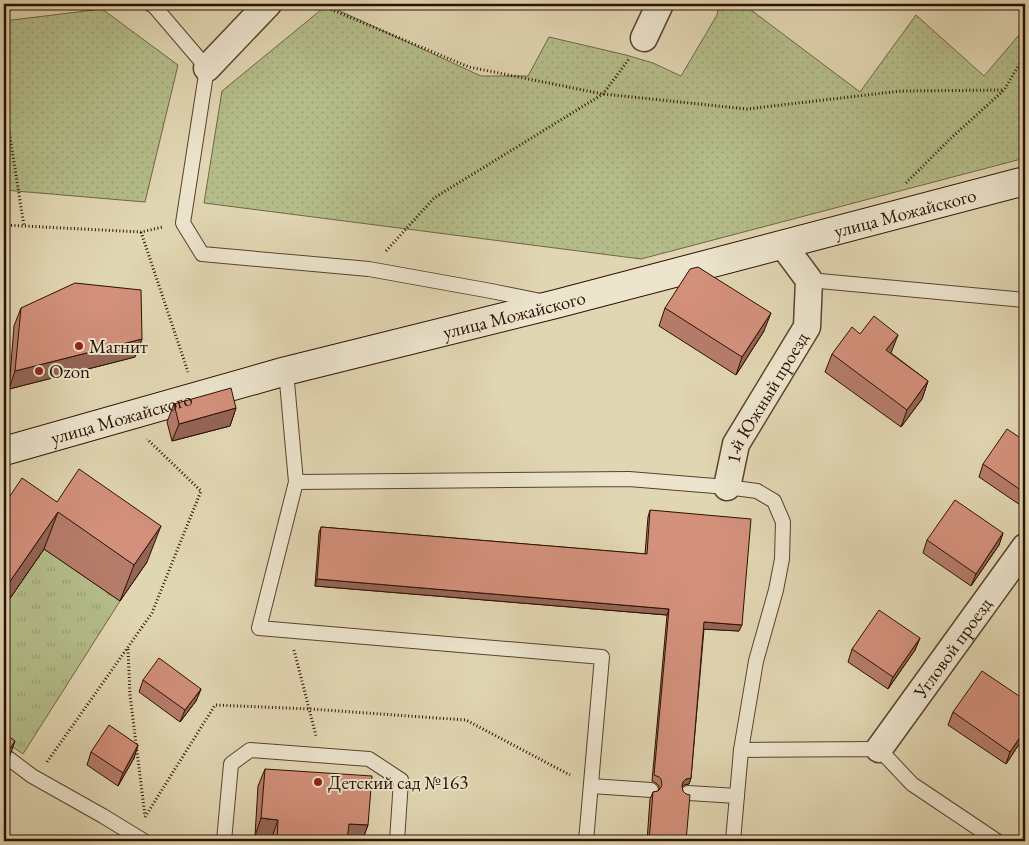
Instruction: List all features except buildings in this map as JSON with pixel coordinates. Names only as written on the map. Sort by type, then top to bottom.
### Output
[{"type":"main road","name":"улица Можайского","points":[[4,451],[286,371],[783,246],[1025,181]]},
{"type":"street","points":[[207,68],[268,4]]},
{"type":"street","points":[[644,38],[660,4]]},
{"type":"street","points":[[783,246],[809,280]]},
{"type":"street","name":"1-й Южный проезд","points":[[726,487],[736,444],[807,328],[809,280]]},
{"type":"street","name":"Угловой проезд","points":[[879,749],[1025,547]]},
{"type":"lane","points":[[150,4],[154,6],[207,68],[183,222],[202,254],[369,269],[491,290],[556,304]]},
{"type":"lane","points":[[809,280],[1025,300]]},
{"type":"lane","points":[[286,371],[296,482],[259,628],[602,657],[586,841]]},
{"type":"lane","points":[[296,482],[630,479],[757,491],[774,501],[783,522],[782,558],[776,590],[756,661],[741,750],[733,841]]},
{"type":"lane","points":[[741,750],[879,749],[912,784],[997,841]]},
{"type":"lane","points":[[224,841],[231,764],[250,750],[369,759],[401,780],[397,841]]},
{"type":"lane","points":[[4,755],[32,776],[140,839]]},
{"type":"lane","points":[[591,786],[651,790]]},
{"type":"lane","points":[[688,793],[737,796]]},
{"type":"path","points":[[318,4],[469,67],[603,94],[747,109],[901,90],[1004,90]]},
{"type":"path","points":[[369,269],[434,198],[603,94],[644,38]]},
{"type":"path","points":[[906,184],[950,139],[1004,90],[1025,55]]},
{"type":"path","points":[[4,99],[24,226]]},
{"type":"path","points":[[4,224],[141,232],[183,222]]},
{"type":"path","points":[[141,232],[189,375]]},
{"type":"path","points":[[32,776],[50,758],[152,614],[201,491],[147,439]]},
{"type":"path","points":[[289,630],[310,709]]},
{"type":"path","points":[[128,647],[130,694],[145,818],[140,839]]},
{"type":"green space","points":[[719,4],[743,4],[860,92],[916,15],[984,76],[1025,28],[1025,158],[641,259],[204,203],[222,91],[327,5],[481,76],[528,76],[549,37],[626,55],[653,63],[681,76],[717,15]]},
{"type":"green space","points":[[102,9],[178,65],[145,202],[4,190],[4,21]]},
{"type":"green space","points":[[44,549],[120,601],[23,754],[4,741],[4,607]]},
{"type":"place","name":"Магнит","points":[[79,346]]},
{"type":"place","name":"Ozon","points":[[39,371]]},
{"type":"place","name":"Детский сад №163","points":[[318,782]]}]
